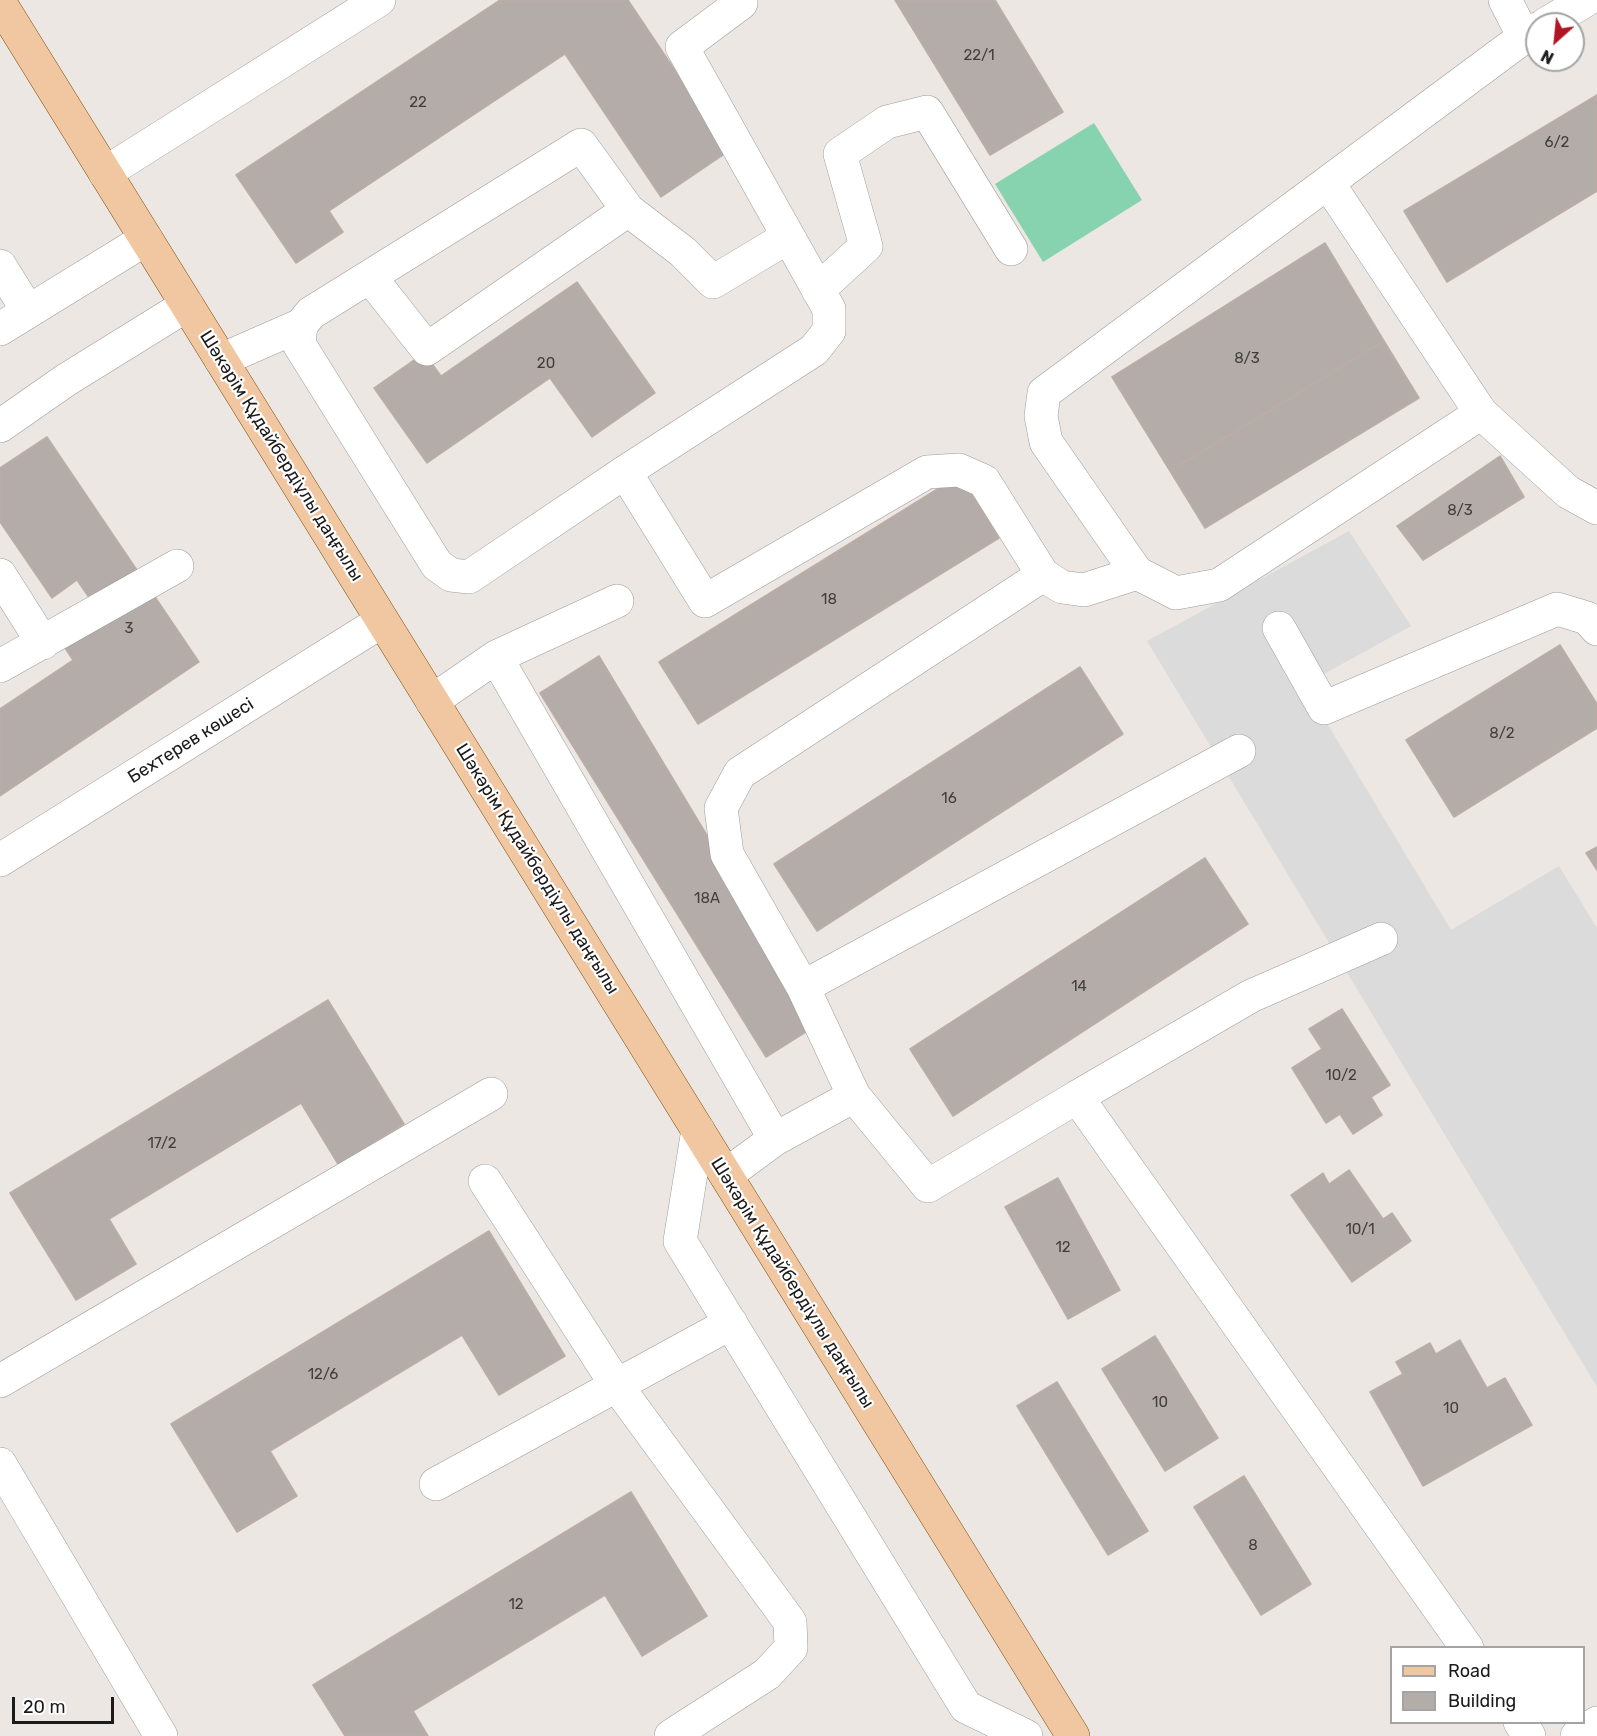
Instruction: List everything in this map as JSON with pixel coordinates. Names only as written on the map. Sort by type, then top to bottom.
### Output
[{"type":"main road","name":"Шәкәрім Құдайбердіұлы даңғылы","points":[[0,3],[1073,1736]]},
{"type":"street","points":[[105,173],[379,0]]},
{"type":"street","points":[[1505,0],[1525,19]]},
{"type":"street","points":[[1566,12],[1586,0]]},
{"type":"street","points":[[301,326],[299,344],[437,565],[451,575],[469,577],[625,472],[814,350],[829,331],[829,309],[682,47],[742,1]]},
{"type":"street","points":[[1481,413],[1219,585],[1176,593],[1137,573],[1046,442],[1041,416],[1044,393],[1525,38]]},
{"type":"street","points":[[818,290],[866,246],[840,154],[887,122],[927,112],[1011,249]]},
{"type":"street","points":[[221,360],[301,326],[311,313],[581,146],[628,210],[683,252],[713,282],[788,237]]},
{"type":"street","points":[[1328,183],[1481,413],[1568,492],[1597,508]]},
{"type":"street","points":[[370,277],[427,349],[628,210]]},
{"type":"street","points":[[0,329],[146,239]]},
{"type":"street","points":[[0,266],[28,311]]},
{"type":"street","points":[[0,426],[66,380],[187,305]]},
{"type":"street","points":[[625,472],[705,601],[927,472],[959,470],[984,481],[1043,575],[1062,587],[1084,590],[1137,573]]},
{"type":"street","points":[[0,666],[177,566]]},
{"type":"street","points":[[0,575],[43,643]]},
{"type":"street","points":[[1043,575],[741,772],[721,808],[727,854],[803,987],[854,1095],[928,1186],[1251,996],[1381,939]]},
{"type":"street","points":[[432,701],[496,657],[617,601]]},
{"type":"street","points":[[1279,628],[1324,708],[1557,609],[1587,618],[1597,629]]},
{"type":"street","name":"Бехтерев көшесі","points":[[0,860],[382,621]]},
{"type":"street","points":[[496,657],[775,1139]]},
{"type":"street","points":[[803,987],[1239,751]]},
{"type":"street","points":[[0,1381],[491,1094]]},
{"type":"street","points":[[726,1175],[775,1139],[854,1095]]},
{"type":"street","points":[[1077,1097],[1466,1646]]},
{"type":"street","points":[[698,1130],[680,1241],[966,1707],[1026,1736]]},
{"type":"street","points":[[485,1181],[617,1386],[790,1622],[791,1648],[767,1674],[671,1736]]},
{"type":"street","points":[[436,1484],[731,1323]]},
{"type":"street","points":[[4,1479],[161,1736]]},
{"type":"street","points":[[1577,1736],[1597,1723]]},
{"type":"green space","points":[[1094,123],[1142,200],[1043,262],[995,184]]},
{"type":"shaded area","points":[[1349,531],[1411,626],[1304,685],[1451,930],[1559,866],[1597,928],[1597,1387],[1147,641]]},
{"type":"building","points":[[500,0],[628,0],[729,151],[661,197],[565,54],[329,211],[343,232],[296,263],[236,175]]},
{"type":"building","points":[[895,0],[995,0],[1063,112],[990,155]]},
{"type":"building","points":[[1597,95],[1597,191],[1447,282],[1404,211]]},
{"type":"building","points":[[1325,243],[1384,341],[1170,471],[1112,377]]},
{"type":"building","points":[[577,282],[655,393],[592,437],[550,378],[427,463],[374,388],[424,353],[441,376]]},
{"type":"building","points":[[1384,341],[1419,398],[1205,528],[1170,471]]},
{"type":"building","points":[[47,437],[199,662],[0,796],[0,709],[73,660],[61,642],[101,615],[77,580],[52,598],[0,522],[0,468]]},
{"type":"building","points":[[1500,456],[1524,497],[1423,560],[1397,526]]},
{"type":"building","points":[[960,475],[999,538],[698,724],[659,662]]},
{"type":"building","points":[[1560,645],[1597,704],[1597,728],[1454,817],[1406,740]]},
{"type":"building","points":[[599,656],[820,1023],[766,1057],[540,693]]},
{"type":"building","points":[[1080,667],[1123,734],[817,931],[774,864]]},
{"type":"building","points":[[1597,847],[1597,870],[1586,853]]},
{"type":"building","points":[[1205,858],[1248,924],[953,1116],[910,1049]]},
{"type":"building","points":[[328,1000],[404,1124],[338,1164],[301,1103],[109,1219],[136,1264],[76,1300],[10,1193]]},
{"type":"building","points":[[1342,1009],[1390,1085],[1371,1097],[1382,1115],[1353,1134],[1340,1114],[1326,1123],[1292,1068],[1322,1049],[1309,1029]]},
{"type":"building","points":[[1349,1170],[1383,1219],[1392,1213],[1411,1241],[1352,1282],[1291,1195],[1323,1173],[1329,1184]]},
{"type":"building","points":[[1058,1178],[1120,1290],[1068,1319],[1005,1207]]},
{"type":"building","points":[[489,1231],[565,1356],[499,1395],[462,1335],[270,1451],[297,1496],[237,1532],[171,1424]]},
{"type":"building","points":[[1155,1336],[1218,1438],[1165,1471],[1102,1369]]},
{"type":"building","points":[[1460,1340],[1487,1388],[1505,1378],[1532,1425],[1423,1486],[1370,1392],[1403,1374],[1396,1362],[1430,1343],[1436,1354]]},
{"type":"building","points":[[1057,1382],[1148,1531],[1108,1555],[1017,1406]]},
{"type":"building","points":[[1244,1476],[1311,1584],[1261,1615],[1194,1507]]},
{"type":"building","points":[[631,1492],[707,1616],[642,1656],[605,1595],[413,1711],[428,1736],[345,1736],[313,1685]]}]
